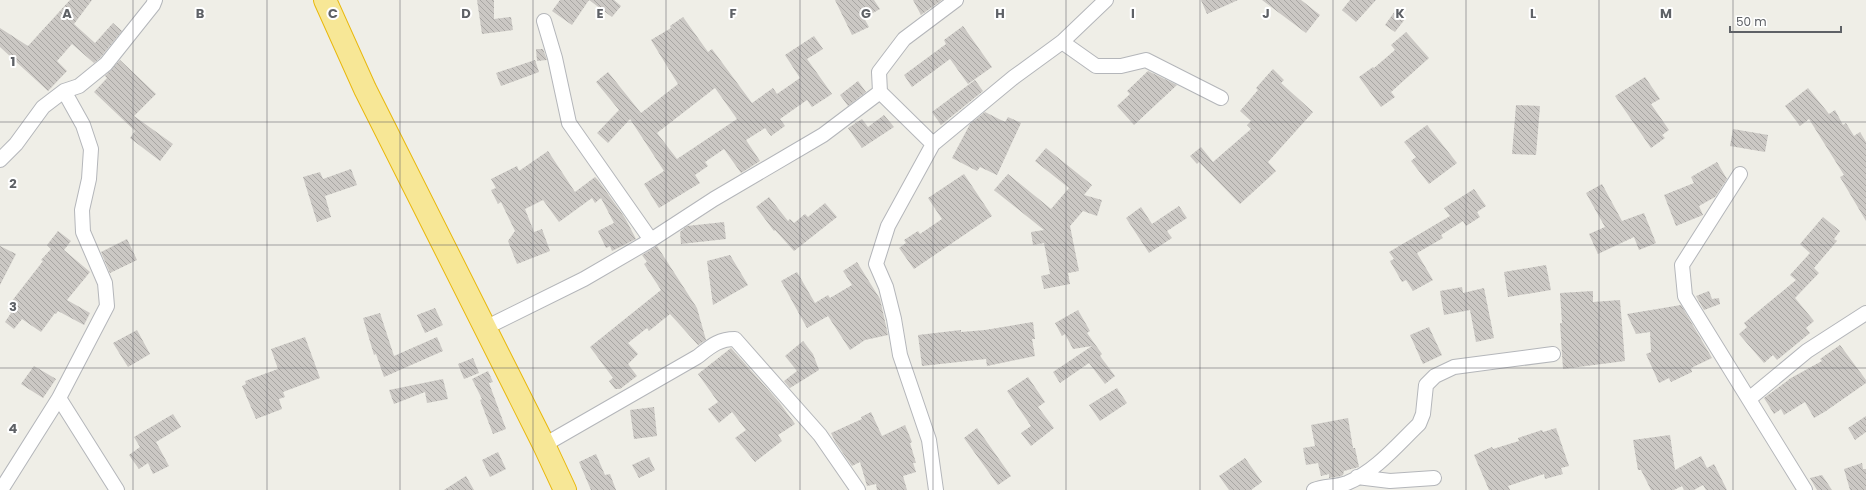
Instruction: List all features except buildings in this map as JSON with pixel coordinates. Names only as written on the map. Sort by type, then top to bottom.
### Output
[{"type":"highway","points":[[325,0],[364,89],[544,444],[565,490]]},
{"type":"street","points":[[0,160],[16,144],[43,107],[64,91],[79,86],[106,64],[153,5],[155,0]]},
{"type":"street","points":[[933,144],[880,92],[879,72],[904,39],[956,0]]},
{"type":"street","points":[[936,490],[929,440],[900,355],[886,287],[876,264],[888,226],[933,144],[1014,77],[1062,42],[1106,0]]},
{"type":"street","points":[[544,21],[555,58],[569,123],[651,240]]},
{"type":"street","points":[[1062,42],[1096,66],[1121,66],[1146,60],[1222,98]]},
{"type":"street","points":[[1,490],[58,398],[107,306],[105,283],[83,232],[82,210],[89,180],[91,149],[83,125],[64,91]]},
{"type":"street","points":[[485,328],[584,279],[651,240],[714,200],[823,135],[880,92]]},
{"type":"street","points":[[1740,174],[1682,265],[1684,296],[1805,490]]},
{"type":"street","points":[[1749,399],[1807,351],[1866,313]]},
{"type":"street","points":[[544,444],[698,357],[717,342],[726,339],[735,340],[820,435],[858,490]]},
{"type":"street","points":[[1314,490],[1324,486],[1346,483],[1357,477],[1373,466],[1419,424],[1423,414],[1426,385],[1435,376],[1454,367],[1553,354]]},
{"type":"street","points":[[58,398],[117,490]]},
{"type":"street","points":[[1357,477],[1390,481],[1434,478]]}]
